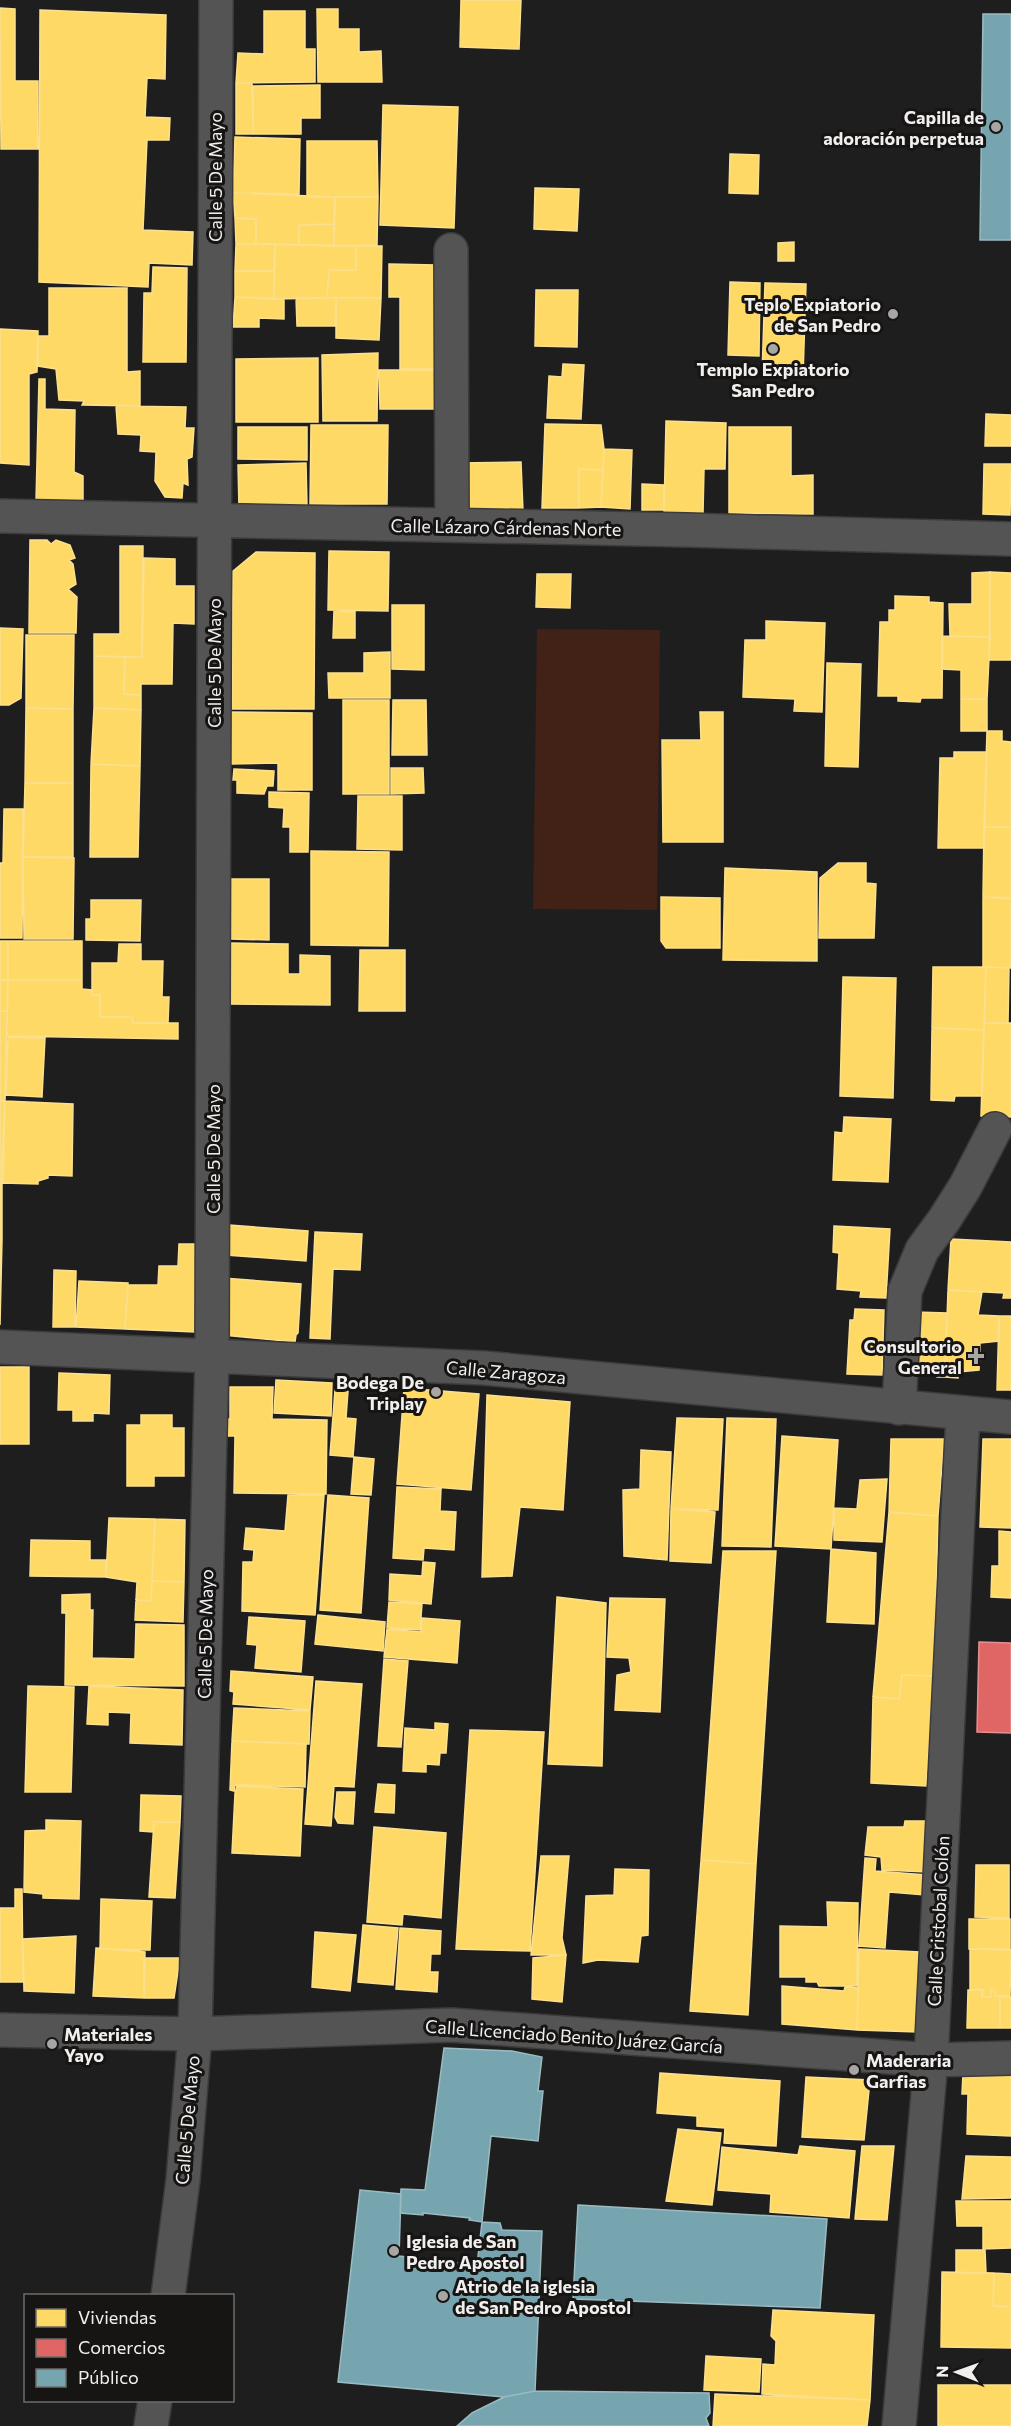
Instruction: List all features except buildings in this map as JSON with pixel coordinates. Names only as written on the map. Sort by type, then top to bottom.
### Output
[{"type":"street","name":"Calle 5 De Mayo","points":[[168,2294],[183,2180],[195,2034],[212,1355],[216,0]]},
{"type":"street","points":[[451,250],[452,525]]},
{"type":"street","name":"Calle Lázaro Cárdenas Norte","points":[[0,516],[1011,540]]},
{"type":"street","points":[[899,1408],[906,1291],[922,1250],[944,1220],[995,1129]]},
{"type":"street","name":"Calle Zaragoza","points":[[0,1347],[484,1368],[1011,1417]]},
{"type":"street","name":"Calle Cristobal Colón","points":[[899,2426],[931,2060],[963,1414]]},
{"type":"street","name":"Calle Licenciado Benito Juárez García","points":[[0,2030],[195,2034],[451,2025],[931,2060],[1011,2058]]},
{"type":"street","points":[[151,2426],[155,2402]]},
{"type":"shaded area","points":[[537,629],[660,630],[657,910],[533,909]]},
{"type":"place","name":"Capilla de adoración perpetua","points":[[996,127]]},
{"type":"place","name":"Teplo Expiatorio de San Pedro","points":[[893,314]]},
{"type":"place","name":"Templo Expiatorio San Pedro","points":[[773,349]]},
{"type":"place","name":"Consultorio General","points":[[976,1356]]},
{"type":"place","name":"Bodega De Triplay","points":[[436,1392]]},
{"type":"place","name":"Materiales Yayo","points":[[52,2044]]},
{"type":"place","name":"Maderaria Garfias","points":[[854,2070]]},
{"type":"place","name":"Iglesia de San Pedro Apostol","points":[[394,2251]]},
{"type":"place","name":"Atrio de la iglesia de San Pedro Apostol","points":[[443,2296]]}]
